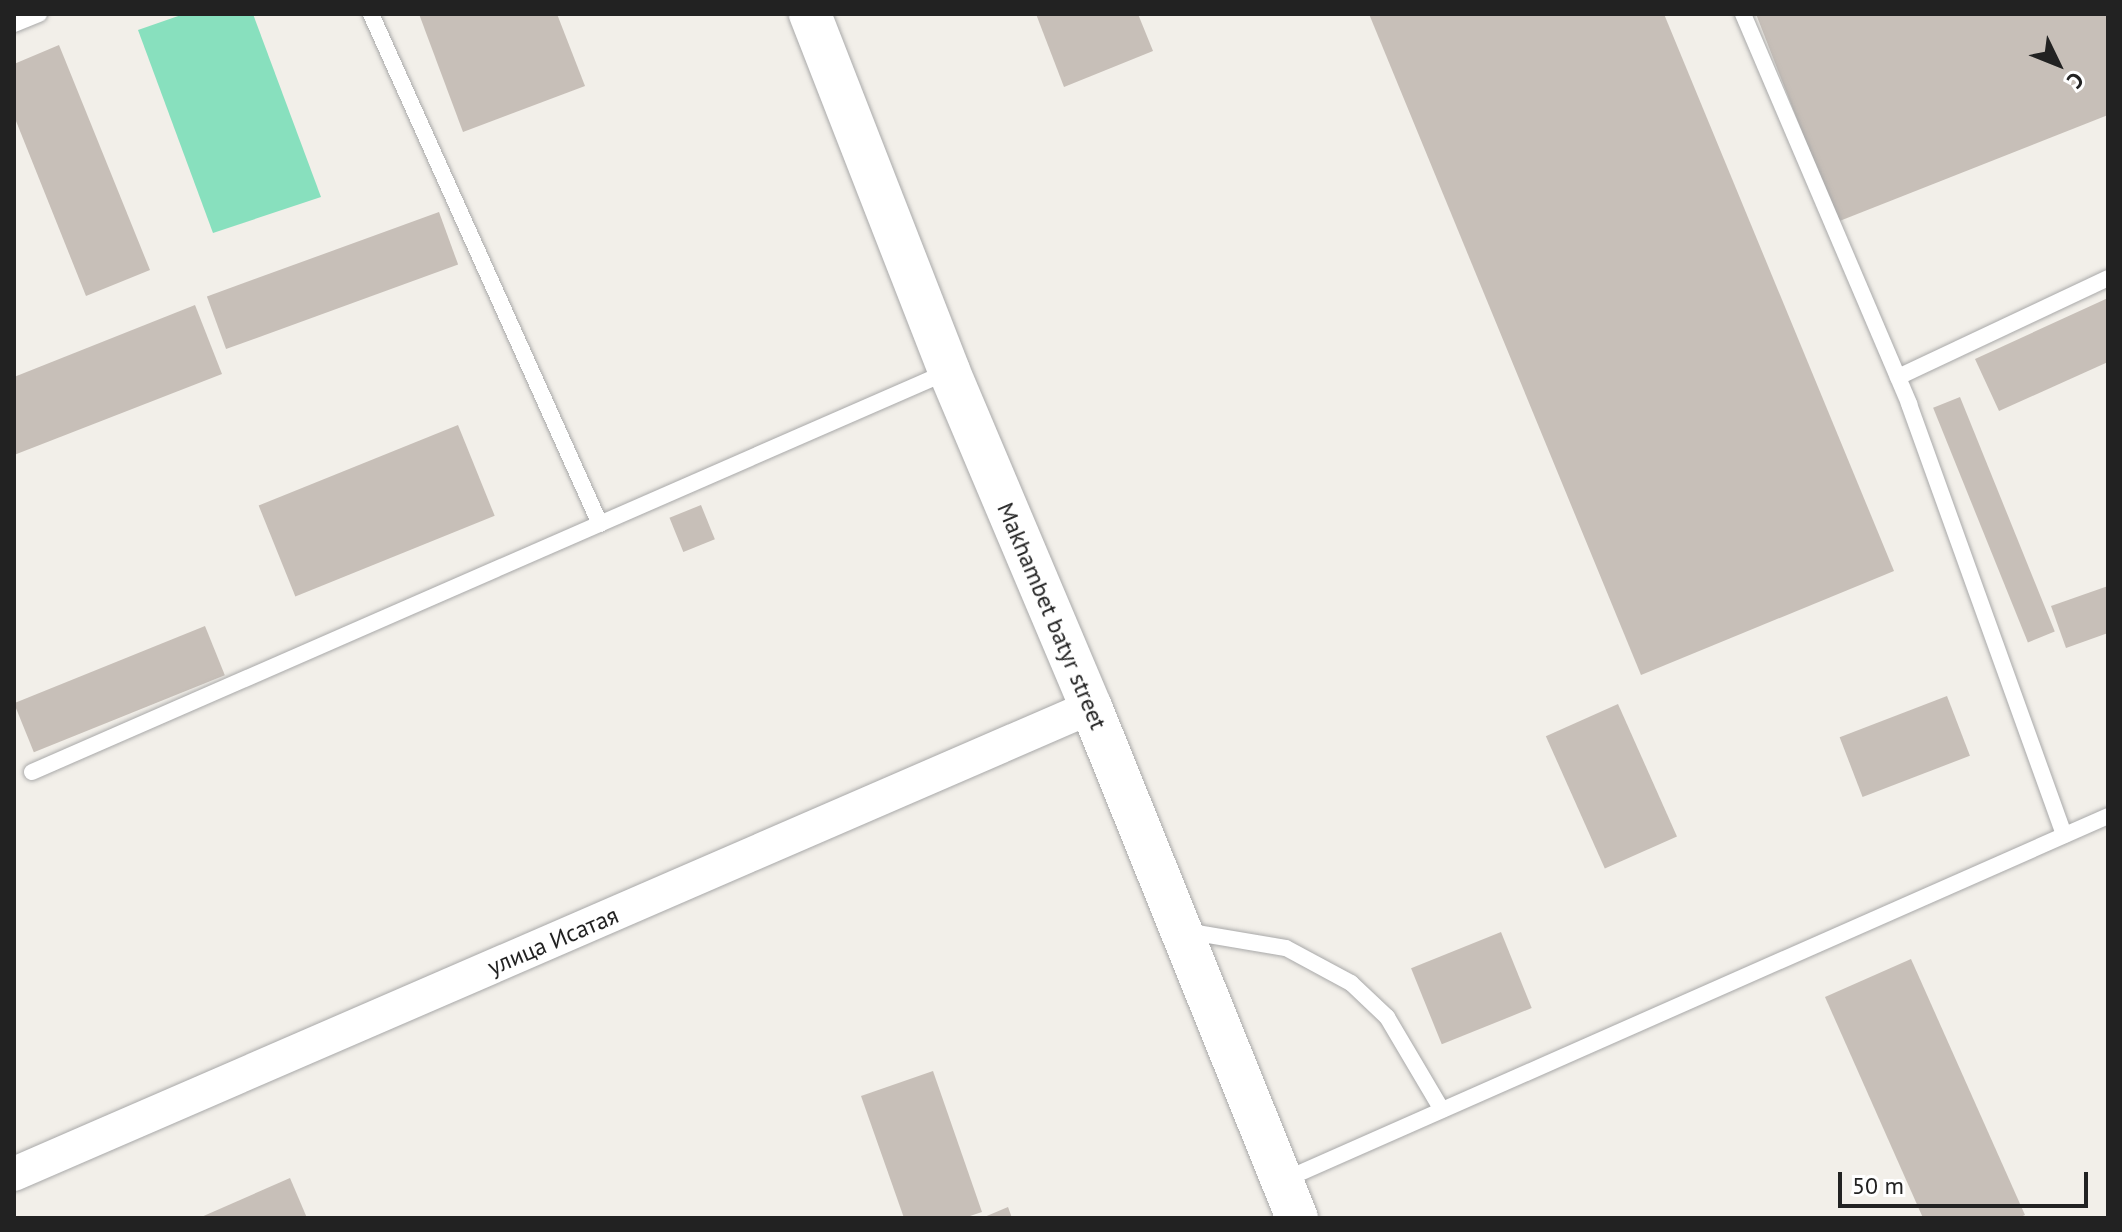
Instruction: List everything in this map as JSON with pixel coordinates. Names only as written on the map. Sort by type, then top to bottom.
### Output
[{"type":"street","name":"Makhambet batyr street","points":[[810,14],[949,371],[1091,707],[1290,1200]]},
{"type":"street","name":"улица Исатая","points":[[14,1174],[1091,707]]},
{"type":"lane","points":[[14,24],[39,14]]},
{"type":"lane","points":[[371,14],[600,524]]},
{"type":"lane","points":[[1743,14],[1898,377],[2064,835]]},
{"type":"lane","points":[[1898,377],[2108,278]]},
{"type":"lane","points":[[32,772],[949,371]]},
{"type":"lane","points":[[1290,1200],[1442,1110],[2108,816]]},
{"type":"lane","points":[[1181,930],[1286,948],[1351,983],[1387,1017],[1442,1110]]},
{"type":"green space","points":[[184,14],[253,14],[321,197],[213,233],[138,30]]},
{"type":"building","points":[[419,14],[557,14],[585,86],[463,132]]},
{"type":"building","points":[[1036,14],[1138,14],[1153,51],[1064,87]]},
{"type":"building","points":[[1369,14],[1664,14],[1894,571],[1641,675]]},
{"type":"building","points":[[1756,14],[2108,14],[2108,115],[1837,222]]},
{"type":"building","points":[[59,45],[150,270],[86,296],[14,116],[14,64]]},
{"type":"building","points":[[439,212],[458,265],[226,349],[207,296]]},
{"type":"building","points":[[2108,298],[2108,362],[1999,411],[1975,359]]},
{"type":"building","points":[[195,305],[222,374],[14,455],[14,377]]},
{"type":"building","points":[[1960,397],[2055,632],[2028,642],[1933,408]]},
{"type":"building","points":[[458,425],[495,516],[295,596],[259,506]]},
{"type":"building","points":[[701,505],[715,539],[683,552],[669,518]]},
{"type":"building","points":[[2108,586],[2108,633],[2066,648],[2051,606]]},
{"type":"building","points":[[205,626],[225,675],[34,752],[14,703]]},
{"type":"building","points":[[1947,696],[1970,756],[1863,797],[1840,737]]},
{"type":"building","points":[[1618,704],[1677,836],[1605,869],[1546,736]]},
{"type":"building","points":[[1501,932],[1532,1008],[1442,1044],[1411,968]]},
{"type":"building","points":[[1911,959],[2025,1215],[2018,1218],[1923,1218],[1825,997]]},
{"type":"building","points":[[933,1071],[982,1212],[964,1218],[904,1218],[861,1096]]},
{"type":"building","points":[[290,1178],[307,1218],[199,1218]]},
{"type":"building","points":[[1008,1207],[1012,1218],[982,1218]]}]
